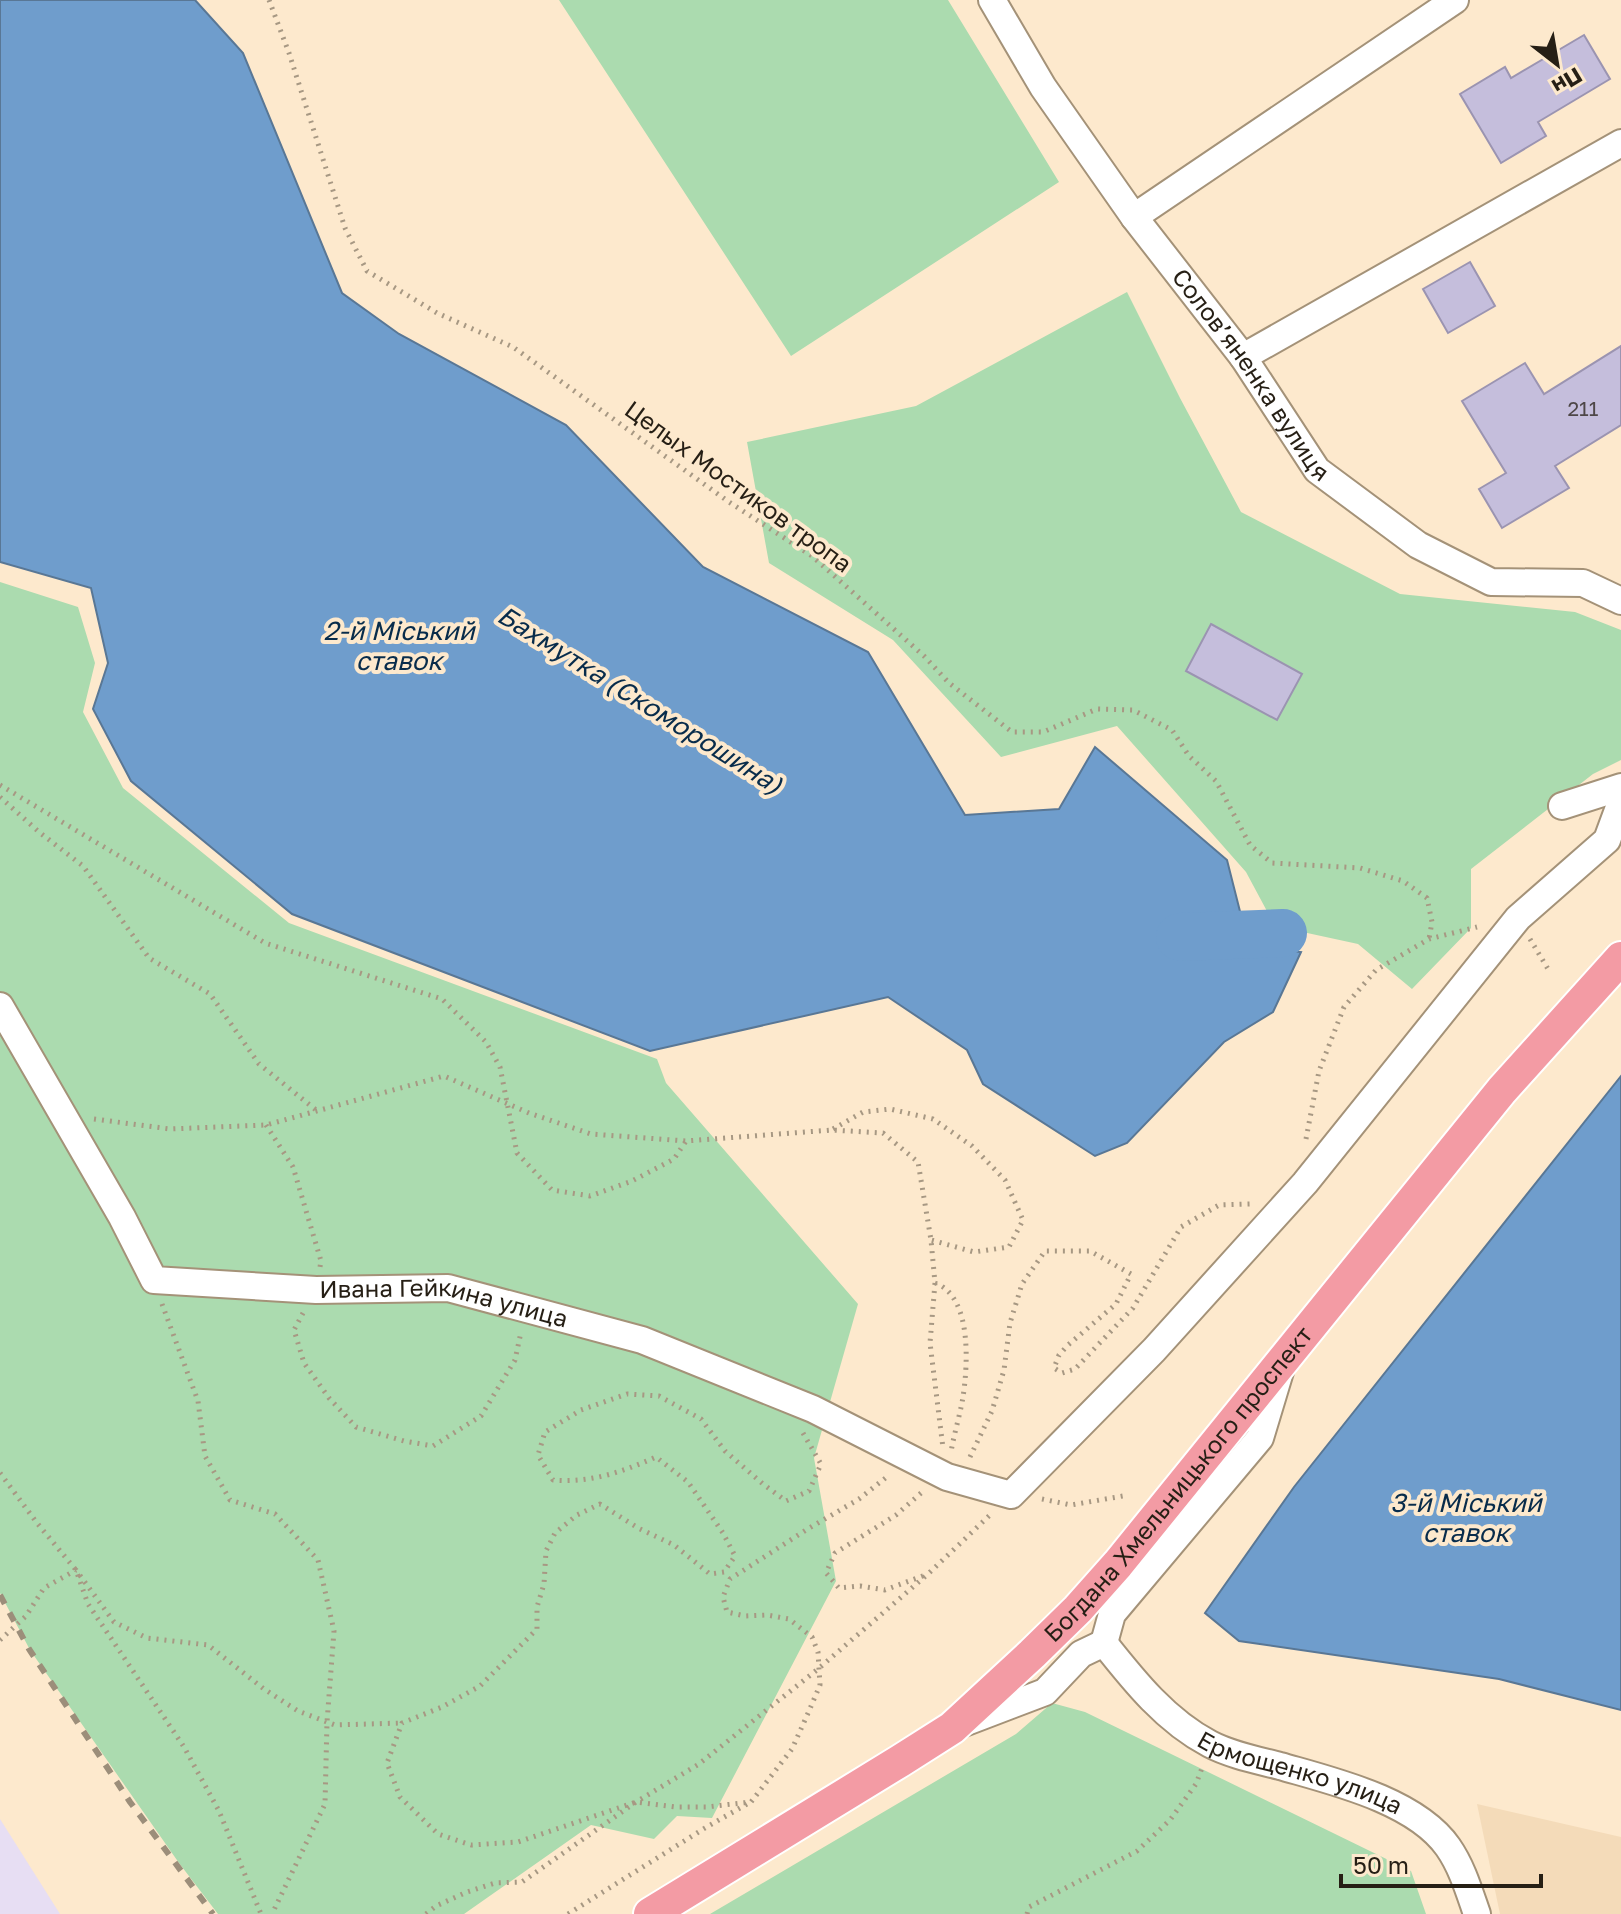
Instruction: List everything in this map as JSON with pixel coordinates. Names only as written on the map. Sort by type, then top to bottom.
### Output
[{"type":"main road","name":"Богдана Хмельницького проспект","points":[[650,1914],[952,1728],[1078,1609],[1146,1530],[1502,1090],[1621,958]]},
{"type":"street","name":"Солов’яненка вулиця","points":[[992,0],[1043,87],[1134,217],[1243,357],[1317,470],[1418,545],[1491,582],[1583,583],[1621,601]]},
{"type":"street","points":[[1134,217],[1455,0]]},
{"type":"street","points":[[1243,357],[1621,143]]},
{"type":"street","points":[[1562,806],[1621,787]]},
{"type":"street","points":[[1011,1495],[1154,1350],[1305,1183],[1518,918],[1607,840],[1621,802]]},
{"type":"street","points":[[0,1006],[122,1217],[154,1280]]},
{"type":"street","name":"Ивана Гейкина улица","points":[[154,1280],[316,1290],[448,1288],[642,1340],[813,1409],[947,1477],[1011,1495]]},
{"type":"street","points":[[952,1728],[1045,1692],[1081,1654],[1104,1643],[1112,1614],[1260,1438],[1284,1361]]},
{"type":"street","name":"Ермощенко улица","points":[[1104,1643],[1136,1684],[1175,1721],[1211,1745],[1384,1799],[1426,1824],[1447,1845],[1461,1868],[1477,1914]]},
{"type":"path","name":"Целых Мостиков тропа","points":[[269,0],[345,228],[367,271],[437,313],[513,347],[729,502],[812,556],[924,656],[949,683],[1012,732],[1043,732],[1097,709],[1133,710],[1172,730],[1189,756],[1216,781],[1250,845],[1272,863],[1360,868],[1403,881],[1427,898],[1432,922],[1429,939]]},
{"type":"path","points":[[0,785],[265,943],[442,999],[486,1042],[500,1067],[517,1153],[552,1190],[590,1196],[632,1181],[674,1159],[686,1141]]},
{"type":"path","points":[[0,797],[83,866],[149,958],[210,994],[259,1064],[316,1110]]},
{"type":"path","points":[[1305,1183],[1302,1174],[1309,1117],[1319,1071],[1344,1007],[1376,970],[1429,939],[1518,918],[1548,969]]},
{"type":"path","points":[[62,1112],[108,1122],[170,1129],[266,1125],[444,1076],[529,1113],[591,1134],[686,1141],[832,1130],[883,1133],[918,1162],[935,1283],[930,1343],[947,1477]]},
{"type":"path","points":[[832,1130],[863,1112],[890,1109],[933,1119],[972,1146],[1005,1180],[1023,1220],[1009,1247],[974,1252],[931,1240]]},
{"type":"path","points":[[266,1125],[293,1167],[321,1261],[316,1290],[294,1330],[304,1363],[329,1398],[356,1427],[433,1446],[481,1416],[515,1360],[521,1335],[520,1307]]},
{"type":"path","points":[[928,1574],[885,1590],[860,1586],[839,1588],[826,1573],[835,1553],[896,1515],[923,1491],[969,1459],[992,1411],[1004,1370],[1010,1323],[1022,1284],[1045,1251],[1090,1251],[1131,1274],[1116,1304],[1059,1355],[1054,1368],[1062,1373],[1075,1369],[1133,1308],[1181,1227],[1219,1205],[1284,1206]]},
{"type":"path","points":[[154,1280],[198,1401],[205,1456],[230,1500],[275,1514],[318,1560],[334,1631],[325,1804],[272,1914]]},
{"type":"path","points":[[935,1283],[943,1286],[957,1300],[967,1339],[963,1396],[947,1477]]},
{"type":"path","points":[[0,1473],[114,1622],[147,1638],[208,1645],[298,1711],[335,1725],[402,1723],[442,1707],[480,1686],[537,1629],[537,1607],[544,1584],[546,1551],[555,1533],[577,1515],[600,1504],[638,1528],[674,1545],[710,1574],[724,1572],[735,1556],[688,1482],[656,1457],[610,1476],[574,1482],[553,1480],[538,1455],[545,1432],[581,1410],[627,1394],[659,1396],[701,1419],[725,1451],[786,1501],[809,1491],[821,1464],[803,1433]]},
{"type":"path","points":[[568,1914],[751,1802],[792,1749],[820,1685],[818,1652],[812,1637],[789,1619],[727,1612],[723,1597],[730,1579],[859,1499],[892,1474]]},
{"type":"path","points":[[426,1914],[467,1892],[495,1883],[522,1882],[636,1802],[699,1764],[818,1669],[928,1574],[1011,1495],[1071,1505],[1123,1496]]},
{"type":"path","points":[[0,1640],[26,1616],[44,1588],[76,1570]]},
{"type":"path","points":[[76,1570],[88,1604],[184,1747],[219,1811],[261,1914]]},
{"type":"path","points":[[402,1723],[387,1763],[400,1797],[438,1834],[471,1845],[518,1842],[636,1802],[675,1807],[751,1802]]},
{"type":"path","points":[[1027,1914],[1029,1907],[1137,1851],[1170,1820],[1196,1784],[1211,1745]]},
{"type":"shaded area","points":[[1477,1804],[1621,1837],[1621,1914],[1500,1914]]},
{"type":"shaded area","points":[[0,1819],[60,1914],[0,1914]]},
{"type":"green space","points":[[559,0],[948,0],[1059,182],[791,356]]},
{"type":"green space","points":[[1127,292],[1241,512],[1400,594],[1575,612],[1621,630],[1621,760],[1593,774],[1471,869],[1471,928],[1412,989],[1358,944],[1275,926],[1246,872],[1117,726],[1001,757],[893,640],[769,563],[747,442],[916,406]]},
{"type":"green space","points":[[0,582],[78,607],[95,663],[83,712],[123,788],[289,923],[657,1059],[666,1083],[858,1304],[814,1458],[836,1581],[712,1818],[677,1816],[654,1839],[591,1825],[464,1914],[218,1914],[30,1650],[0,1593]]},
{"type":"green space","points":[[1052,1703],[1085,1712],[1411,1871],[1426,1914],[710,1914],[1016,1734]]},
{"type":"water","name":"2-й Міський ставок","points":[[0,0],[195,0],[243,53],[342,293],[399,334],[566,425],[703,567],[868,652],[965,815],[1059,809],[1095,747],[1227,860],[1249,947],[1301,952],[1273,1012],[1224,1042],[1127,1143],[1095,1156],[983,1084],[967,1050],[888,997],[650,1051],[292,914],[131,781],[93,709],[108,663],[91,588],[0,562]]},
{"type":"water","name":"3-й Міський ставок","points":[[1621,1076],[1621,1710],[1499,1679],[1239,1641],[1205,1613],[1294,1487]]},
{"type":"building","points":[[1584,35],[1610,79],[1538,122],[1546,136],[1501,163],[1460,94],[1505,67],[1511,78]]},
{"type":"building","points":[[1470,262],[1495,306],[1448,333],[1423,289]]},
{"type":"building","points":[[1621,346],[1621,425],[1555,466],[1569,488],[1502,528],[1479,489],[1506,473],[1462,401],[1525,363],[1544,394]]},
{"type":"building","points":[[1211,624],[1302,674],[1277,720],[1186,671]]},
{"type":"waterway","name":"Бахмутка (Скоморошина)","points":[[1180,937],[1283,933]]},
{"type":"railway","points":[[0,1595],[29,1649],[130,1802],[213,1914]]}]
